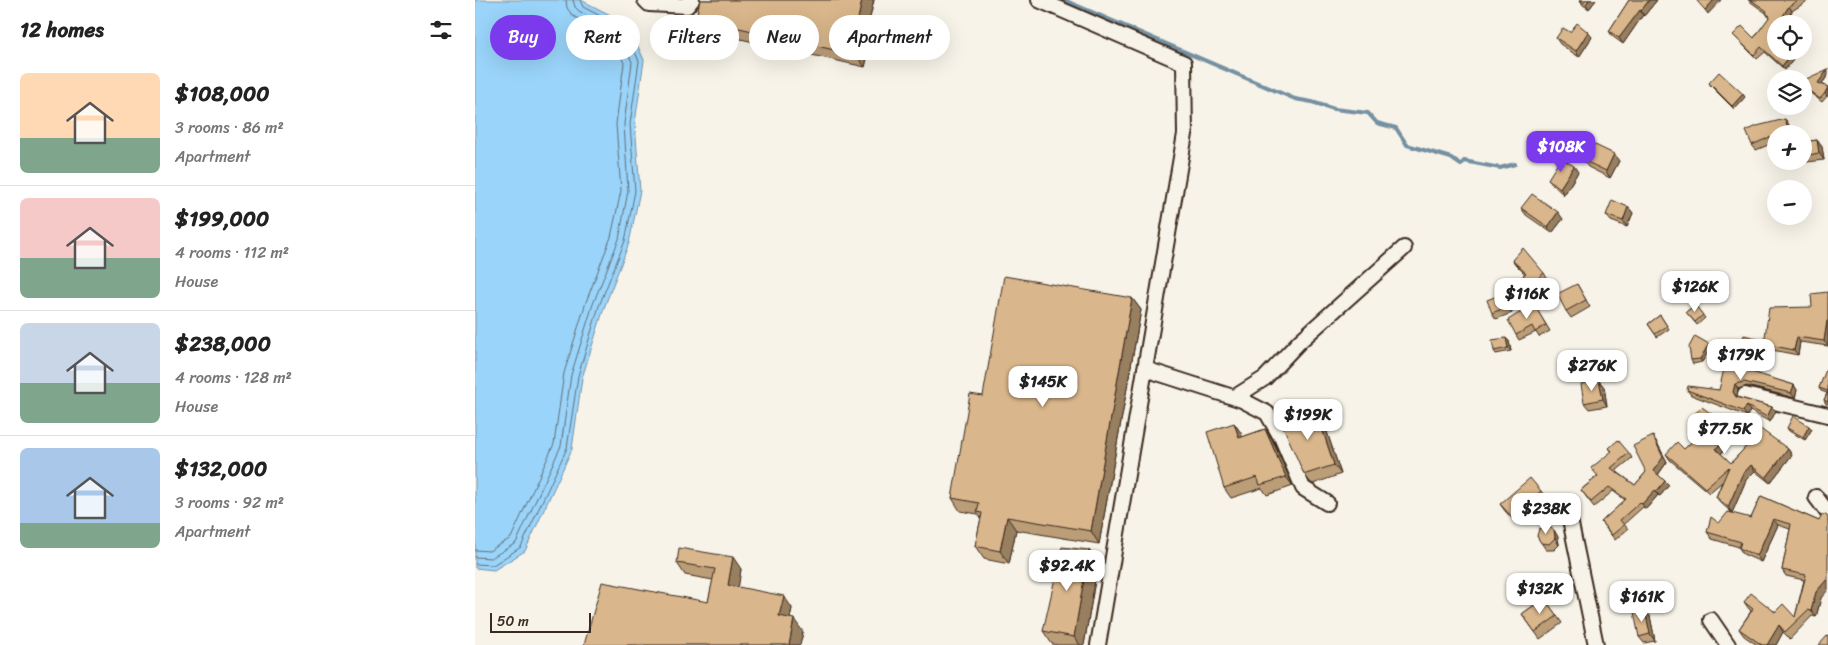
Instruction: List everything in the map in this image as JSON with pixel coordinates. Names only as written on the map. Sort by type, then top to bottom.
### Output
[{"type":"street","points":[[645,0],[649,4],[687,6],[692,0]]},
{"type":"street","points":[[1039,0],[1184,63],[1185,134],[1099,645]]},
{"type":"street","points":[[1235,397],[1265,378],[1299,341],[1404,248]]},
{"type":"street","points":[[1145,368],[1235,397],[1267,413],[1282,439],[1303,488],[1327,503]]},
{"type":"street","points":[[1745,395],[1828,415]]},
{"type":"street","points":[[1816,497],[1828,513]]},
{"type":"street","points":[[1567,505],[1597,645]]},
{"type":"street","points":[[1711,620],[1728,645]]},
{"type":"water","points":[[475,0],[581,0],[610,15],[566,15],[566,60],[640,60],[640,51],[644,60],[635,123],[640,191],[629,243],[604,308],[582,378],[572,449],[525,551],[494,570],[475,568]]},
{"type":"building","points":[[700,0],[862,0],[859,15],[829,15],[829,49],[819,46],[819,15],[749,15],[749,30],[739,28],[739,15],[697,15]]},
{"type":"building","points":[[1580,0],[1589,0],[1586,4]]},
{"type":"building","points":[[1629,0],[1649,0],[1619,38],[1609,31]]},
{"type":"building","points":[[1714,0],[1705,10],[1697,1]]},
{"type":"building","points":[[1751,0],[1798,0],[1789,6],[1784,15],[1769,15],[1766,13],[1767,11]]},
{"type":"building","points":[[1767,20],[1767,52],[1761,47],[1754,55],[1733,35],[1742,26],[1754,38]]},
{"type":"building","points":[[1577,23],[1588,32],[1576,51],[1556,38],[1563,28],[1570,32]]},
{"type":"building","points":[[1775,60],[1787,60],[1782,66]]},
{"type":"building","points":[[1828,69],[1818,83],[1828,87],[1820,99],[1812,93],[1812,76]]},
{"type":"building","points":[[1719,72],[1743,94],[1732,106],[1709,83]]},
{"type":"building","points":[[1785,119],[1787,125],[1767,125],[1767,138],[1752,145],[1746,131],[1757,126]]},
{"type":"building","points":[[1817,140],[1819,153],[1812,154],[1812,141]]},
{"type":"building","points":[[1591,143],[1614,154],[1606,171],[1583,160]]},
{"type":"building","points":[[1561,158],[1574,166],[1560,188],[1548,179]]},
{"type":"building","points":[[1532,194],[1558,212],[1548,227],[1521,208]]},
{"type":"building","points":[[1612,200],[1628,207],[1623,221],[1606,215]]},
{"type":"building","points":[[1523,248],[1544,273],[1531,284],[1523,275],[1526,273],[1512,260]]},
{"type":"building","points":[[1004,276],[1132,298],[1091,531],[1007,517],[1000,551],[975,546],[982,513],[977,512],[979,503],[952,498],[970,394],[983,396]]},
{"type":"building","points":[[1577,284],[1586,300],[1566,311],[1557,294]]},
{"type":"building","points":[[1828,292],[1828,321],[1824,341],[1797,337],[1794,350],[1764,344],[1769,308],[1812,307],[1811,294]]},
{"type":"building","points":[[1502,294],[1507,307],[1492,313],[1487,300]]},
{"type":"building","points":[[1534,304],[1546,325],[1535,332],[1532,326],[1516,335],[1508,320]]},
{"type":"building","points":[[1695,305],[1703,315],[1695,322],[1686,312]]},
{"type":"building","points":[[1660,315],[1667,326],[1655,334],[1648,324]]},
{"type":"building","points":[[1744,335],[1756,338],[1742,369],[1794,385],[1791,393],[1744,382],[1735,384],[1733,392],[1736,397],[1772,407],[1767,417],[1747,406],[1743,411],[1687,390],[1688,386],[1719,390],[1729,348],[1741,347]]},
{"type":"building","points":[[1695,336],[1709,344],[1700,359],[1691,360],[1689,347]]},
{"type":"building","points":[[1506,338],[1508,348],[1494,351],[1492,340]]},
{"type":"building","points":[[1828,367],[1828,391],[1819,388]]},
{"type":"building","points":[[1599,381],[1603,399],[1584,403],[1581,384]]},
{"type":"building","points":[[1828,392],[1828,402],[1824,400]]},
{"type":"building","points":[[1315,407],[1334,465],[1306,474],[1303,472],[1282,424],[1282,418]]},
{"type":"building","points":[[1702,407],[1732,429],[1716,449],[1731,463],[1754,438],[1749,435],[1755,425],[1788,449],[1766,478],[1751,465],[1742,475],[1728,507],[1716,497],[1729,467],[1705,488],[1666,454],[1677,442],[1684,449],[1704,431],[1690,418]]},
{"type":"building","points":[[1793,416],[1809,426],[1803,437],[1787,428]]},
{"type":"building","points":[[1234,423],[1239,438],[1265,429],[1286,477],[1260,485],[1257,477],[1224,488],[1207,432]]},
{"type":"building","points":[[1653,436],[1663,457],[1654,471],[1665,481],[1656,492],[1655,490],[1642,504],[1640,502],[1620,520],[1624,525],[1612,535],[1601,522],[1626,499],[1609,487],[1591,502],[1581,490],[1598,476],[1591,468],[1612,451],[1609,448],[1618,440],[1629,453],[1611,468],[1635,485],[1646,472],[1633,446]]},
{"type":"building","points":[[1530,478],[1541,491],[1512,517],[1500,504]]},
{"type":"building","points":[[1761,496],[1819,521],[1822,515],[1826,514],[1828,518],[1828,578],[1816,592],[1811,611],[1808,610],[1785,632],[1779,625],[1767,645],[1762,645],[1739,629],[1753,609],[1744,602],[1751,593],[1775,612],[1783,604],[1795,617],[1806,575],[1782,570],[1791,524],[1773,519],[1757,556],[1739,548],[1741,542],[1707,532],[1711,517],[1719,523],[1728,512],[1751,518]]},
{"type":"building","points":[[1547,526],[1554,530],[1555,538],[1549,544],[1541,543],[1537,536],[1539,529]]},
{"type":"building","points":[[1062,547],[1089,550],[1074,637],[1043,631]]},
{"type":"building","points":[[679,548],[733,557],[728,585],[784,596],[779,616],[794,619],[789,645],[584,645],[602,582],[708,602],[715,569],[677,563]]},
{"type":"building","points":[[1544,598],[1557,616],[1535,632],[1522,614]]},
{"type":"building","points":[[1645,610],[1650,634],[1639,637],[1634,612]]},
{"type":"building","points":[[1827,636],[1828,645],[1819,645]]},
{"type":"waterway","points":[[1064,0],[1295,99],[1334,109],[1368,113],[1377,123],[1396,128],[1407,145],[1451,158],[1461,165],[1464,161],[1500,168],[1515,164]]}]
